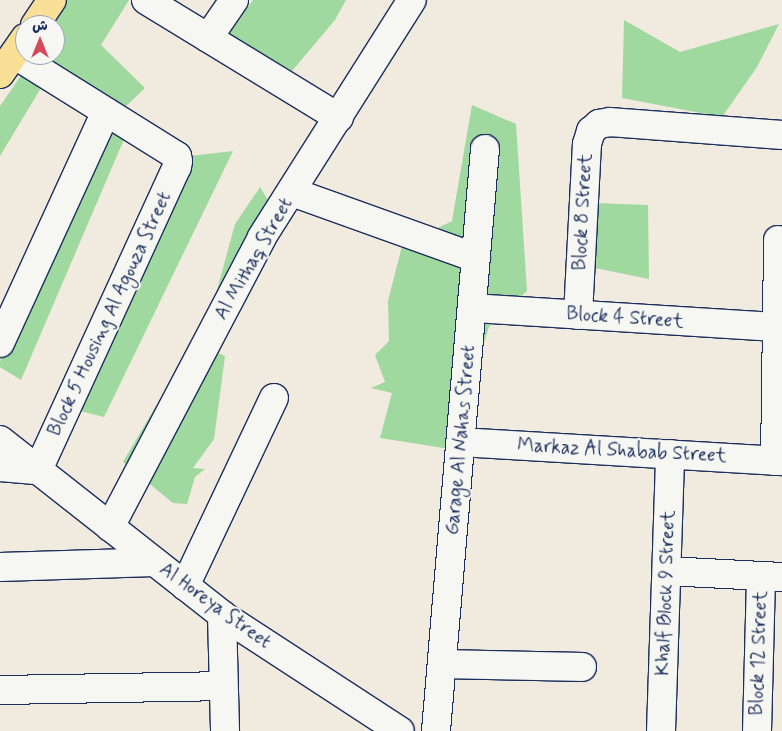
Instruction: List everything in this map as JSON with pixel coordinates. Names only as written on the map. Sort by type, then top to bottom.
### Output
[{"type":"main road","points":[[42,15],[52,0]]},
{"type":"street","points":[[146,0],[339,118]]},
{"type":"street","points":[[208,38],[234,0]]},
{"type":"street","name":"Al Mithaq Street","points":[[110,527],[262,237],[412,0]]},
{"type":"street","points":[[0,343],[106,112],[13,55]]},
{"type":"street","name":"Block 5 Housing Al Agouza Street","points":[[38,470],[177,166],[177,156],[106,112]]},
{"type":"street","name":"Block 8 Street","points":[[578,315],[587,144],[590,131],[599,124],[610,122],[782,135]]},
{"type":"street","name":"Garage Al Nahas Street","points":[[436,731],[485,150]]},
{"type":"street","points":[[292,192],[476,258]]},
{"type":"street","points":[[778,240],[779,461]]},
{"type":"street","name":"Block 4 Street","points":[[473,308],[777,328]]},
{"type":"street","points":[[185,586],[274,398]]},
{"type":"street","name":"Al Horeya Street","points":[[0,440],[222,615],[400,731]]},
{"type":"street","name":"Markaz Al Shabab Street","points":[[461,442],[779,461]]},
{"type":"street","name":"Khalf Block 9 Street","points":[[661,731],[668,571],[670,454]]},
{"type":"street","points":[[0,467],[38,470]]},
{"type":"street","points":[[0,567],[155,562]]},
{"type":"street","points":[[668,571],[772,576]]},
{"type":"street","name":"Block 12 Street","points":[[757,731],[772,576]]},
{"type":"street","points":[[222,615],[224,731]]},
{"type":"street","points":[[442,664],[582,668]]},
{"type":"street","points":[[0,690],[223,686]]},
{"type":"green space","points":[[59,0],[129,0],[101,45],[145,88],[119,113],[51,65],[65,65],[65,15],[50,15]]},
{"type":"green space","points":[[253,0],[346,0],[335,20],[292,71],[228,35]]},
{"type":"green space","points":[[624,20],[680,52],[779,24],[757,67],[722,117],[622,98]]},
{"type":"green space","points":[[24,71],[44,83],[0,156],[0,106]]},
{"type":"green space","points":[[472,105],[516,124],[527,291],[489,327],[450,449],[380,438],[392,393],[371,388],[385,382],[375,355],[389,341],[388,301],[402,246],[452,221]]},
{"type":"green space","points":[[102,120],[125,137],[21,380],[0,367],[0,361]]},
{"type":"green space","points":[[233,151],[104,417],[76,410],[190,156]]},
{"type":"green space","points":[[260,187],[276,214],[214,301],[235,224]]},
{"type":"green space","points":[[597,203],[648,205],[649,279],[595,268]]},
{"type":"green space","points":[[197,336],[213,351],[225,356],[214,439],[193,468],[205,469],[195,477],[187,504],[173,503],[123,462]]}]
